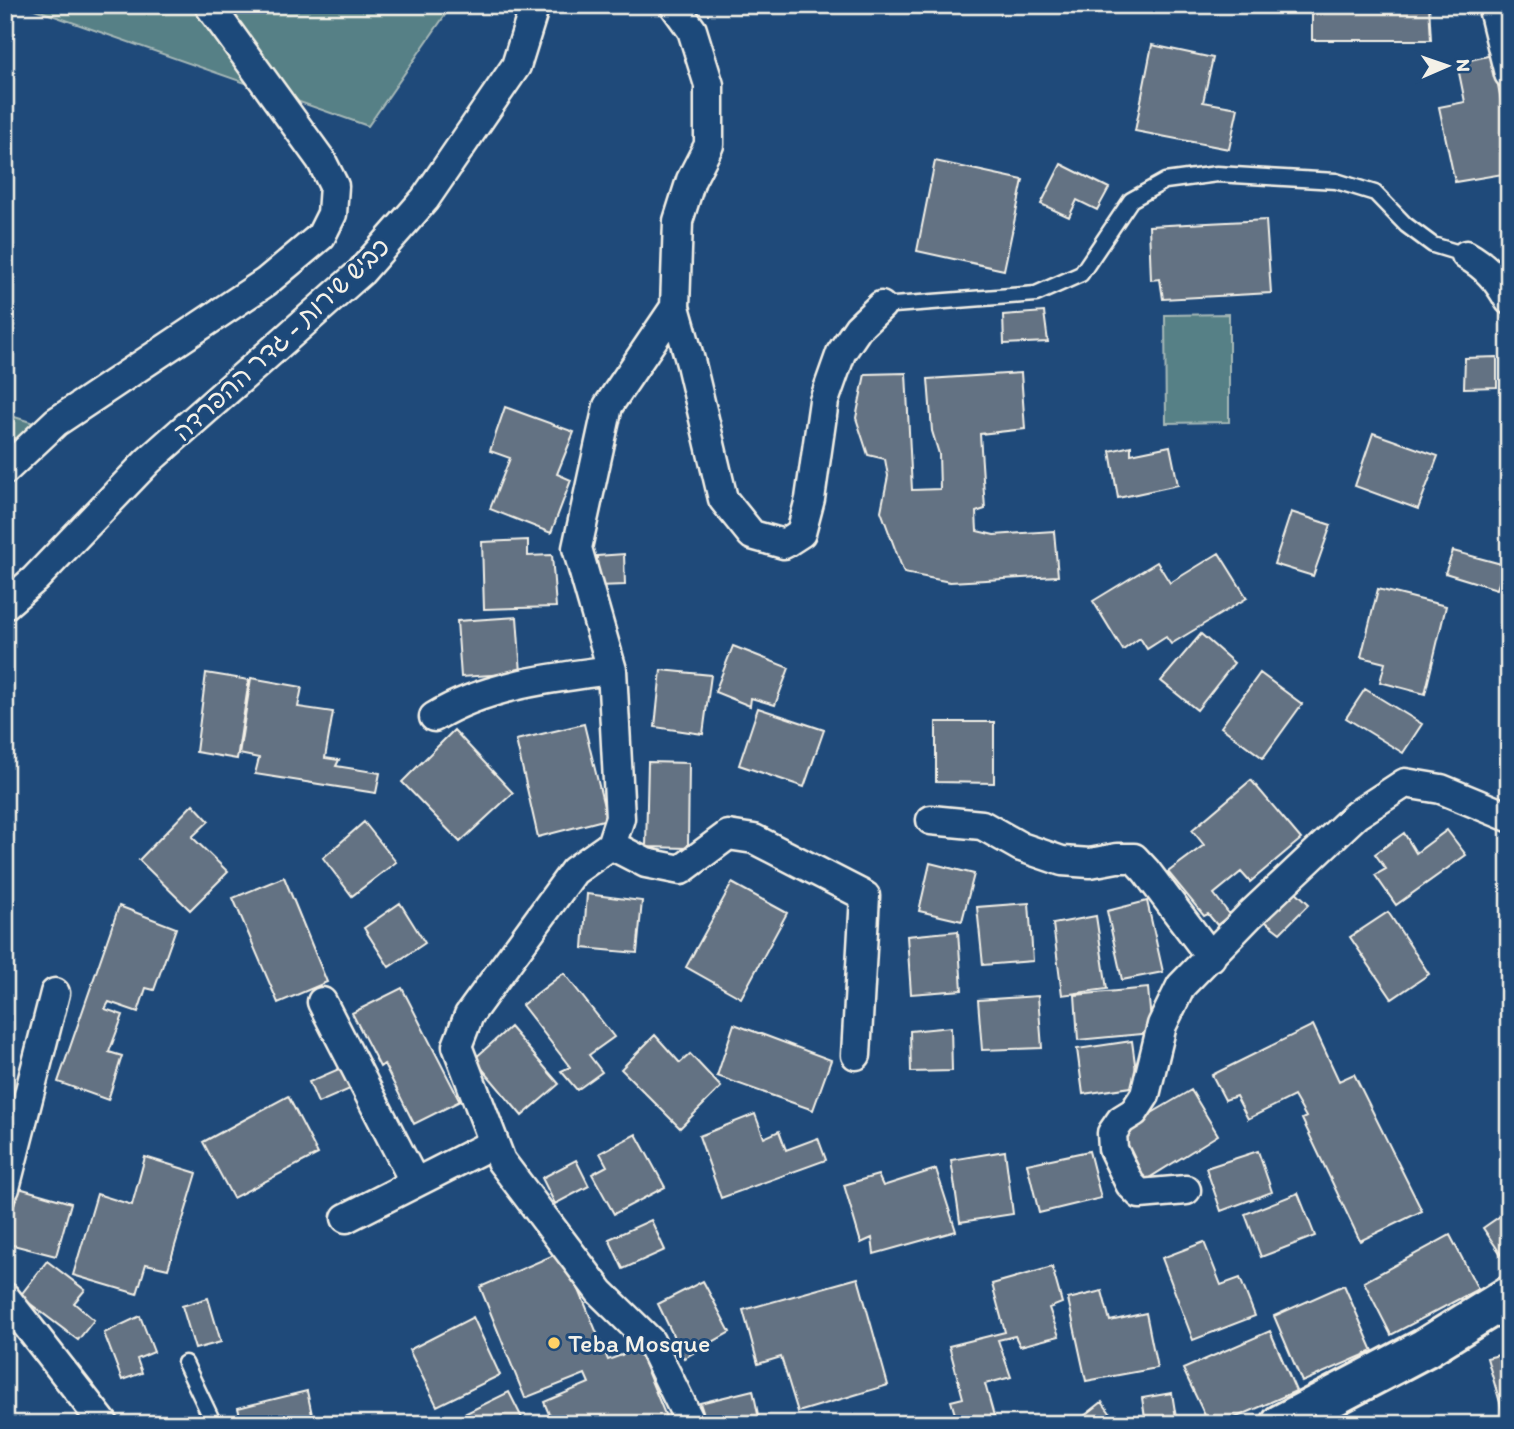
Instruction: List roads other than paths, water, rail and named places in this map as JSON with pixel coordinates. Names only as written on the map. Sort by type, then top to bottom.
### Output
[{"type":"main road","points":[[1281,1424],[1424,1348],[1509,1296]]},
{"type":"main road","points":[[1332,1424],[1446,1364],[1509,1323]]},
{"type":"street","points":[[5,470],[56,422],[266,282],[321,236],[332,214],[334,186],[321,160],[209,5]]},
{"type":"street","name":"כביש שירות - גדר ההפרדה","points":[[5,605],[35,579],[148,461],[370,261],[425,199],[516,66],[535,5]]},
{"type":"street","points":[[674,5],[692,30],[709,85],[709,145],[691,180],[678,221],[675,307],[723,499],[752,535],[784,544],[801,533],[810,499],[824,401],[841,353],[858,328],[881,306]]},
{"type":"street","points":[[1492,5],[1509,74]]},
{"type":"street","points":[[1465,255],[1477,261],[1498,280],[1509,300]]},
{"type":"street","points":[[675,307],[608,406],[577,548],[612,670],[620,818],[611,845],[574,871],[469,1015],[457,1045],[501,1161],[600,1292],[650,1341],[691,1424]]},
{"type":"street","points":[[434,717],[457,703],[539,680],[612,670]]},
{"type":"street","points":[[1186,1191],[1140,1194],[1130,1184],[1112,1149],[1112,1133],[1121,1120],[1134,1112],[1145,1095],[1162,1025],[1181,986],[1250,915],[1356,815],[1405,783],[1441,789],[1509,817]]},
{"type":"street","points":[[932,820],[982,825],[1020,847],[1062,861],[1090,863],[1134,858],[1211,957]]},
{"type":"street","points":[[611,845],[646,863],[681,870],[728,835],[754,839],[865,896],[856,1055]]},
{"type":"street","points":[[5,1188],[55,993]]},
{"type":"street","points":[[321,1002],[415,1183]]},
{"type":"street","points":[[346,1218],[494,1143]]},
{"type":"street","points":[[5,1297],[104,1424]]},
{"type":"lane","points":[[881,306],[1036,293],[1081,274],[1131,200],[1166,181],[1217,174],[1336,181],[1375,193],[1406,225],[1433,245],[1465,255]]},
{"type":"lane","points":[[185,1363],[214,1424]]},
{"type":"place","name":"Teba Mosque","points":[[554,1343]]}]
